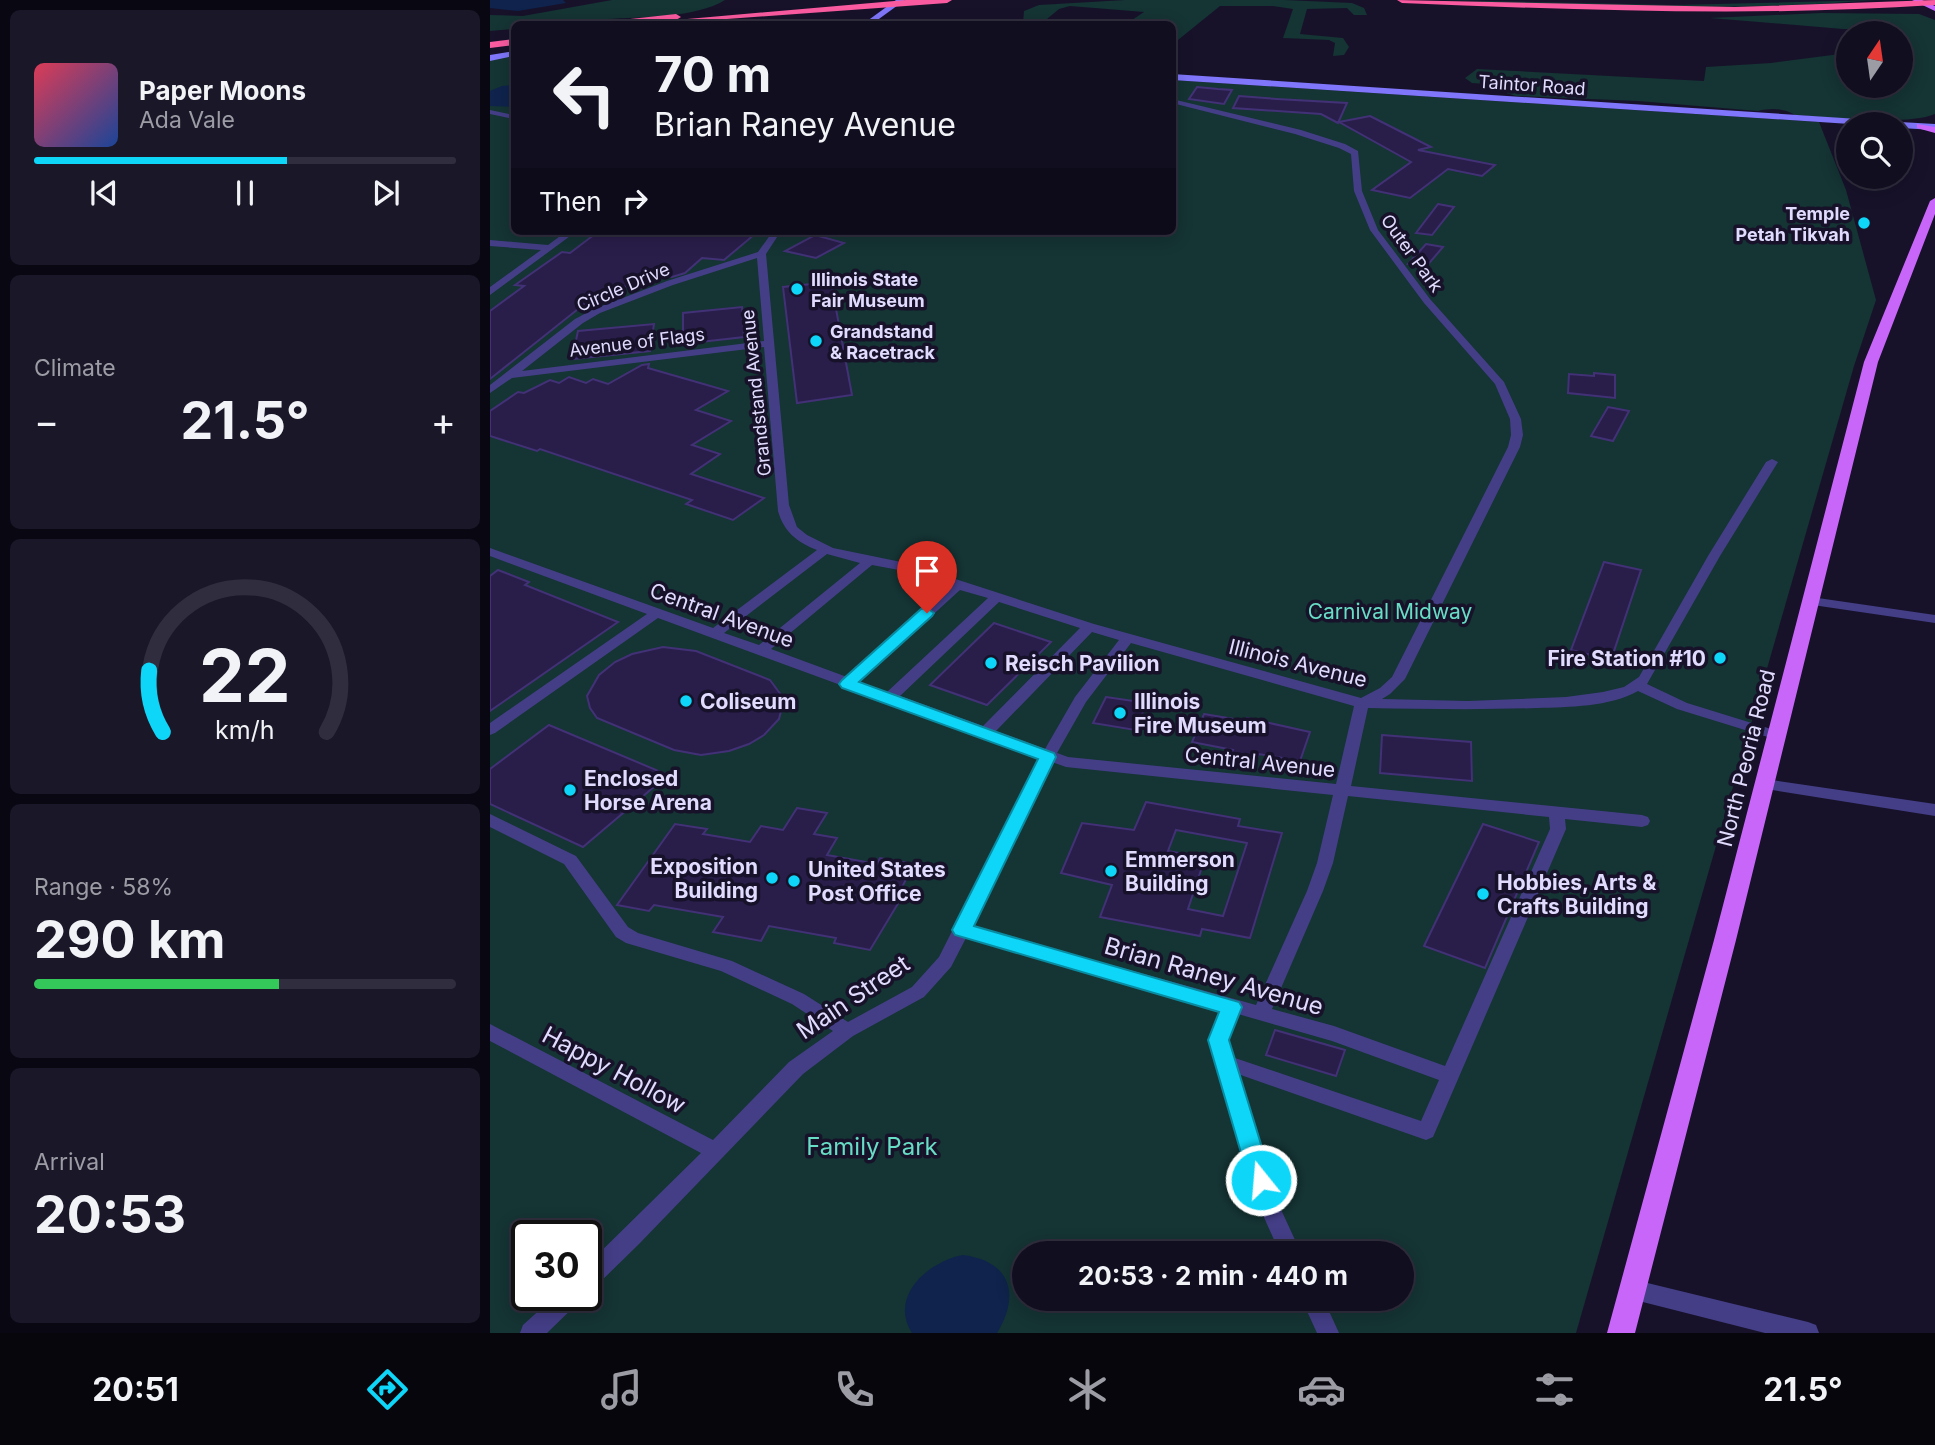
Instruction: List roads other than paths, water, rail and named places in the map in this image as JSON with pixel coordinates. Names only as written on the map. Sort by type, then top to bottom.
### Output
[{"type":"highway","points":[[643,21],[857,0]]},
{"type":"highway","points":[[741,16],[911,0]]},
{"type":"highway","points":[[872,21],[904,6],[947,0]]},
{"type":"highway","points":[[1402,0],[1648,10],[1754,11],[1895,7],[1935,15]]},
{"type":"highway","points":[[1543,0],[1721,3],[1836,0]]},
{"type":"highway","points":[[1754,11],[1887,0]]},
{"type":"highway","points":[[692,21],[895,1],[937,1]]},
{"type":"highway","points":[[1797,10],[1935,2]]},
{"type":"highway","points":[[765,13],[862,7],[874,11],[872,21]]},
{"type":"highway","points":[[490,39],[511,36]]},
{"type":"highway","points":[[490,45],[511,42]]},
{"type":"main road","points":[[872,21],[895,1]]},
{"type":"main road","points":[[1919,1],[1935,9]]},
{"type":"main road","points":[[1919,1],[1935,15]]},
{"type":"main road","points":[[490,58],[511,54]]},
{"type":"main road","name":"Taintor Road","points":[[1176,77],[1836,121]]},
{"type":"main road","points":[[1913,126],[1935,128]]},
{"type":"main road","name":"North Peoria Road","points":[[1621,1333],[1765,784],[1871,362],[1935,201]]},
{"type":"street","name":"Outer Park","points":[[1176,102],[1298,132],[1355,153],[1358,191],[1374,230],[1427,302],[1499,382],[1518,427],[1516,441],[1398,679],[1385,691],[1362,703]]},
{"type":"street","points":[[490,112],[511,116]]},
{"type":"street","points":[[490,292],[568,235]]},
{"type":"street","points":[[761,254],[774,235]]},
{"type":"street","points":[[490,243],[550,248]]},
{"type":"street","name":"Grandstand Avenue","points":[[761,254],[783,505],[791,528]]},
{"type":"street","name":"Circle Drive","points":[[490,390],[579,321],[597,311],[670,283],[761,254]]},
{"type":"street","name":"Avenue of Flags","points":[[510,375],[768,343]]},
{"type":"street","points":[[1772,461],[1714,556],[1644,680],[1637,685],[1682,706],[1776,735]]},
{"type":"street","name":"Illinois Avenue","points":[[791,528],[803,538],[826,549],[901,566],[1089,627],[1362,703],[1522,705],[1603,697],[1637,685]]},
{"type":"street","points":[[714,634],[826,549]]},
{"type":"street","name":"Central Avenue","points":[[490,552],[1066,762],[1642,821]]},
{"type":"street","points":[[760,651],[870,561]]},
{"type":"street","points":[[848,684],[959,584]]},
{"type":"street","points":[[888,699],[998,597]]},
{"type":"street","points":[[1811,601],[1935,619]]},
{"type":"street","points":[[490,730],[657,613]]},
{"type":"street","points":[[985,734],[1089,627]]},
{"type":"street","name":"Main Street","points":[[602,1265],[796,1068],[847,1031],[918,992],[945,962],[1048,757],[1080,700],[1128,638]]},
{"type":"street","points":[[1260,1015],[1315,891],[1343,792],[1362,703]]},
{"type":"street","points":[[1765,784],[1935,810]]},
{"type":"street","points":[[1225,1062],[1426,1131],[1558,829],[1557,813]]},
{"type":"street","points":[[490,820],[570,860],[622,932],[632,938],[726,966],[798,999],[847,1031]]},
{"type":"street","name":"Brian Raney Avenue","points":[[962,930],[1334,1034],[1451,1076]]},
{"type":"street","points":[[1232,1007],[1219,1040],[1268,1204],[1285,1241]]},
{"type":"street","name":"Happy Hollow","points":[[490,1032],[716,1151]]},
{"type":"street","points":[[1631,1289],[1808,1333]]},
{"type":"street","points":[[531,1333],[554,1311]]},
{"type":"street","points":[[1318,1311],[1328,1333]]},
{"type":"water","points":[[490,0],[563,0],[566,3],[518,11],[490,8]]},
{"type":"water","points":[[511,85],[511,107],[490,106],[490,91]]},
{"type":"water","points":[[963,1255],[992,1264],[1007,1282],[1008,1305],[997,1333],[912,1333],[906,1319],[905,1306],[916,1282],[938,1264]]},
{"type":"place","name":"Temple Petah Tikvah","points":[[1864,223]]},
{"type":"place","name":"Illinois State Fair Museum","points":[[797,289]]},
{"type":"place","name":"Grandstand & Racetrack","points":[[816,341]]},
{"type":"place","name":"Fire Station #10","points":[[1720,658]]},
{"type":"place","name":"Reisch Pavilion","points":[[991,663]]},
{"type":"place","name":"Coliseum","points":[[686,701]]},
{"type":"place","name":"Illinois Fire Museum","points":[[1120,713]]},
{"type":"place","name":"Enclosed Horse Arena","points":[[570,790]]},
{"type":"place","name":"Emmerson Building","points":[[1111,871]]},
{"type":"place","name":"Exposition Building","points":[[772,878]]},
{"type":"place","name":"United States Post Office","points":[[794,881]]},
{"type":"place","name":"Hobbies, Arts & Crafts Building","points":[[1483,894]]},
{"type":"park label","name":"Carnival Midway","points":[[1390,611]]},
{"type":"park label","name":"Family Park","points":[[872,1146]]}]
